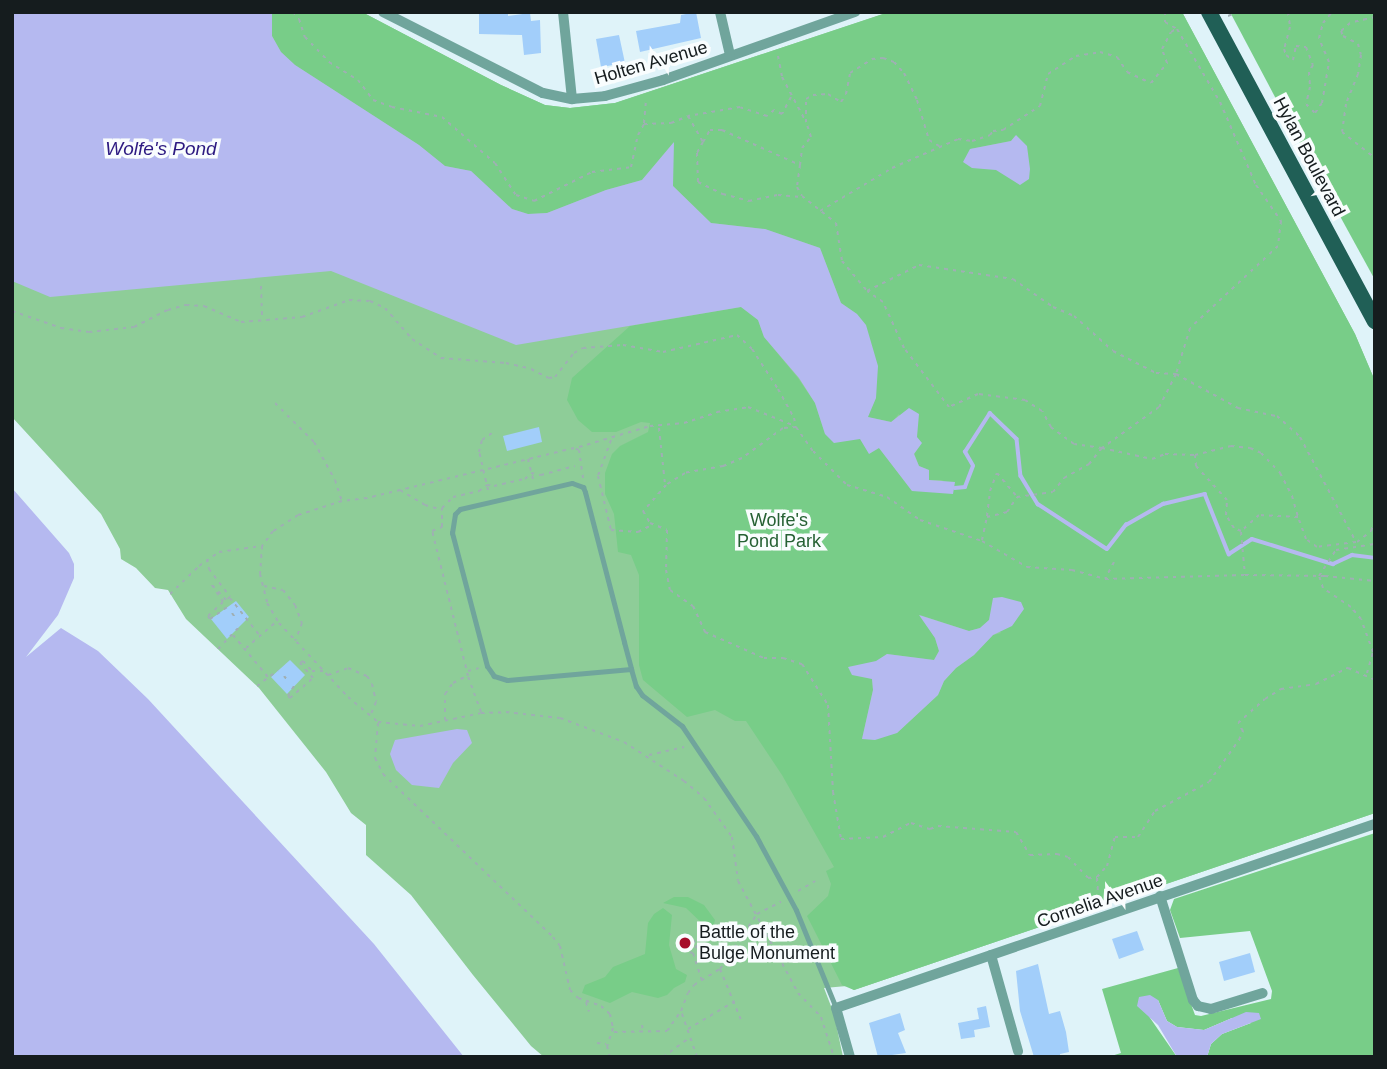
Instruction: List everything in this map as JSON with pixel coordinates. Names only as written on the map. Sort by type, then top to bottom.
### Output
[{"type":"main road","name":"Hylan Boulevard","points":[[1209,12],[1375,321]]},
{"type":"street","name":"Holten Avenue","points":[[383,12],[404,17],[543,93],[572,99],[605,96],[855,12]]},
{"type":"street","points":[[563,12],[572,99]]},
{"type":"street","points":[[720,12],[730,55]]},
{"type":"street","name":"Cornelia Avenue","points":[[836,1008],[1375,824]]},
{"type":"street","points":[[1160,896],[1193,1000],[1198,1006],[1211,1009],[1263,993]]},
{"type":"street","points":[[991,955],[1018,1051]]},
{"type":"street","points":[[836,1008],[850,1057]]},
{"type":"lane","points":[[631,669],[508,680],[494,676],[487,666],[452,533],[454,514],[460,509],[572,483],[583,486],[636,686],[642,695],[682,726],[695,742],[756,836],[789,897],[836,1008]]},
{"type":"path","points":[[293,12],[299,19],[305,37],[329,62],[358,80],[373,100],[392,107],[442,117],[495,163],[516,195],[534,201],[592,172],[631,167],[638,135],[644,124],[646,98]]},
{"type":"path","points":[[987,517],[1007,512],[1017,497],[1053,492],[1064,478],[1088,464],[1102,448],[1159,407],[1176,374],[1190,328],[1279,246],[1280,221],[1256,186],[1220,102],[1177,29],[1165,22],[1165,12]]},
{"type":"path","points":[[1288,12],[1290,27],[1284,49],[1286,55],[1293,60],[1296,46],[1306,47],[1313,65],[1309,72],[1310,87],[1306,104],[1315,113],[1322,103],[1329,62],[1319,38],[1323,23],[1332,12]]},
{"type":"path","points":[[1375,17],[1350,23],[1341,31],[1343,36],[1358,44],[1361,55],[1358,74],[1346,104],[1342,131],[1375,158]]},
{"type":"path","points":[[820,211],[882,173],[958,139],[972,141],[990,135],[993,131],[1003,130],[1023,118],[1040,106],[1048,74],[1076,56],[1100,52],[1118,57],[1127,72],[1151,83],[1167,63],[1162,49],[1171,32],[1177,29]]},
{"type":"path","points":[[778,56],[782,77],[811,137],[803,148],[797,187],[802,196],[836,223],[842,261],[867,291],[883,302],[904,348],[949,407],[978,394],[1025,400],[1042,411],[1051,427],[1074,444],[1152,459],[1165,454],[1195,455],[1231,446],[1261,453],[1280,472],[1292,496],[1306,539],[1317,547],[1356,542],[1371,531],[1375,520]]},
{"type":"path","points":[[806,122],[808,97],[828,94],[841,102],[846,94],[850,73],[872,59],[883,58],[894,62],[904,73],[917,100],[929,140],[940,147]]},
{"type":"path","points":[[644,124],[671,123],[688,116],[740,107],[758,110],[767,116],[774,110],[782,114],[791,97]]},
{"type":"path","points":[[688,116],[703,142]]},
{"type":"path","points":[[800,165],[722,130],[710,130],[696,153],[698,182],[723,194],[749,201],[778,195],[802,196]]},
{"type":"path","points":[[867,291],[919,265],[1013,279],[1053,307],[1074,316],[1113,351],[1156,373],[1176,374],[1238,408],[1277,416],[1300,437],[1356,542]]},
{"type":"path","points":[[261,286],[262,320]]},
{"type":"path","points":[[12,311],[61,328],[89,332],[134,327],[167,310],[186,305],[204,306],[241,322],[302,317],[349,300],[370,301],[385,308],[412,339],[441,358],[506,363],[531,369],[549,378],[555,377],[574,353],[583,348],[623,345],[663,352],[737,335],[752,349],[778,389],[796,427]]},
{"type":"path","points":[[275,402],[314,442],[335,480],[342,501]]},
{"type":"path","points":[[577,448],[659,426],[684,423],[717,412],[748,407],[796,427],[846,485],[887,496],[920,520],[982,541],[1027,567],[1072,570],[1105,579],[1245,575],[1319,576],[1375,581]]},
{"type":"path","points":[[659,426],[662,472],[666,485]]},
{"type":"path","points":[[796,427],[783,428],[741,458],[723,466],[685,473],[666,485],[643,511],[653,525],[667,530],[666,570],[670,590],[693,606],[705,632],[764,658],[783,658],[802,664],[828,705],[834,792],[841,839],[883,837],[911,823],[930,828],[938,826],[1016,832],[1030,855],[1057,854],[1069,857],[1088,878],[1097,877],[1107,866],[1115,837],[1138,838],[1155,811],[1209,782],[1243,732],[1238,723],[1265,699],[1281,690],[1316,684],[1349,668],[1375,680]]},
{"type":"path","points":[[488,490],[479,452],[482,440],[492,433]]},
{"type":"path","points":[[611,438],[598,476],[611,530],[638,532],[653,525]]},
{"type":"path","points":[[1195,455],[1196,466],[1227,500],[1226,515],[1241,531],[1245,575]]},
{"type":"path","points":[[528,459],[533,479]]},
{"type":"path","points":[[531,473],[541,475],[575,466]]},
{"type":"path","points":[[481,713],[468,676],[432,532],[442,526],[442,510],[453,497],[479,491],[487,485],[525,479],[531,473]]},
{"type":"path","points":[[982,541],[990,491],[997,473],[1017,497]]},
{"type":"path","points":[[400,490],[425,505],[446,511]]},
{"type":"path","points":[[1241,531],[1259,515],[1298,517]]},
{"type":"path","points":[[1319,576],[1336,550],[1375,544]]},
{"type":"path","points":[[170,594],[207,559],[233,548],[262,546]]},
{"type":"path","points":[[207,559],[209,569],[260,636]]},
{"type":"path","points":[[1105,579],[1114,562]]},
{"type":"path","points":[[1319,576],[1323,588],[1351,607],[1361,619],[1373,652],[1367,674]]},
{"type":"path","points":[[227,607],[210,619],[208,616],[223,602],[210,587],[212,585],[226,600],[230,597]]},
{"type":"path","points":[[263,586],[283,590],[295,604],[302,624],[295,640]]},
{"type":"path","points":[[232,613],[236,618]]},
{"type":"path","points":[[245,649],[277,621]]},
{"type":"path","points":[[218,649],[242,625]]},
{"type":"path","points":[[233,635],[268,677]]},
{"type":"path","points":[[294,687],[288,696],[290,698],[313,678],[300,663],[303,661],[312,671],[324,671]]},
{"type":"path","points":[[327,675],[342,667],[367,676],[372,684],[376,702],[369,717]]},
{"type":"path","points":[[467,672],[481,668]]},
{"type":"path","points":[[257,686],[278,670]]},
{"type":"path","points":[[284,676],[288,681]]},
{"type":"path","points":[[445,720],[445,694],[453,683],[468,676]]},
{"type":"path","points":[[378,722],[374,750],[383,774],[553,937],[560,947],[570,990],[585,1001],[601,1006],[610,1014],[613,1032],[607,1044],[610,1057]]},
{"type":"path","points":[[648,755],[685,747]]},
{"type":"path","points":[[1097,877],[1099,907]]},
{"type":"path","points":[[796,892],[815,881]]},
{"type":"path","points":[[613,1032],[660,1032],[673,1027],[688,993],[720,969],[757,914],[789,897]]},
{"type":"path","points":[[693,953],[684,951],[682,945],[686,940],[693,940],[697,945],[693,953],[702,981]]},
{"type":"path","points":[[720,969],[741,1020]]},
{"type":"path","points":[[585,1001],[589,1012]]},
{"type":"path","points":[[687,1030],[735,1001]]},
{"type":"path","points":[[681,1011],[697,1057]]},
{"type":"path","points":[[618,1032],[620,1024]]},
{"type":"path","points":[[643,1026],[643,1032]]},
{"type":"path","points":[[660,1032],[661,1026]]},
{"type":"path","points":[[663,1057],[690,1038]]},
{"type":"path","points":[[597,1043],[607,1044]]},
{"type":"green space","name":"Wolfe's Pond Park","points":[[12,12],[362,12],[501,85],[545,105],[570,108],[615,103],[889,12],[1182,12],[1355,334],[1375,381],[1375,813],[854,990],[847,986],[824,988],[834,1014],[843,1057],[544,1057],[531,1046],[411,895],[366,855],[366,825],[351,813],[326,772],[259,688],[186,619],[168,590],[155,588],[136,568],[121,559],[120,549],[101,514],[12,417]]},
{"type":"green space","points":[[272,12],[362,12],[501,85],[545,105],[570,108],[615,103],[889,12],[1182,12],[1355,334],[1375,381],[1375,813],[854,990],[842,985],[807,916],[828,896],[831,884],[826,871],[834,867],[782,775],[746,721],[735,721],[715,710],[687,717],[643,680],[639,665],[639,575],[631,555],[618,552],[614,514],[605,494],[605,473],[612,454],[620,446],[648,432],[650,423],[641,422],[616,432],[592,432],[578,420],[567,400],[572,378],[630,326],[741,307],[758,320],[764,337],[815,403],[825,434],[860,439],[879,448],[912,491],[944,480],[929,480],[929,470],[919,466],[899,414],[892,422],[867,417],[876,398],[857,314],[841,303],[820,248],[765,229],[711,223],[673,186],[673,143],[642,180],[606,190],[547,213],[528,214],[512,209],[471,171],[445,166],[419,145],[295,65],[281,52],[272,36]],"holes":[[[1015,136],[1020,185],[970,149],[1011,141]],[[920,615],[969,631],[980,628],[989,620],[1001,633],[993,635],[974,655],[956,668],[944,681],[938,695],[897,733],[862,739],[873,690],[872,679],[862,675],[887,654],[934,660],[939,651],[935,638]]]},
{"type":"green space","points":[[1230,12],[1375,12],[1375,280],[1284,114]]},
{"type":"green space","points":[[1375,833],[1375,1057],[1207,1057],[1211,1044],[1222,1034],[1251,1023],[1232,1018],[1204,1030],[1177,1027],[1167,1021],[1158,1000],[1146,1012],[1177,1057],[1108,1057],[1121,1053],[1102,989],[1178,968],[1195,1015],[1201,1016],[1271,999],[1272,991],[1250,931],[1180,938],[1170,910],[1174,899]]},
{"type":"green space","points":[[674,897],[688,897],[704,905],[715,920],[714,924],[706,927],[686,908],[663,903]]},
{"type":"green space","points":[[663,908],[672,915],[669,945],[676,969],[687,975],[685,982],[658,998],[632,992],[610,1003],[582,993],[585,985],[605,977],[613,967],[645,954],[648,923],[654,914]]},
{"type":"water","name":"Wolfe's Pond","points":[[12,12],[272,12],[272,36],[281,52],[295,65],[419,145],[445,166],[471,171],[512,209],[528,214],[547,213],[606,190],[642,180],[674,142],[673,186],[711,223],[765,229],[820,248],[841,303],[857,314],[866,325],[878,366],[876,398],[868,417],[891,422],[909,408],[919,414],[917,437],[922,443],[914,454],[919,466],[929,470],[929,480],[955,482],[953,494],[912,491],[879,448],[869,454],[860,439],[834,443],[825,434],[815,403],[799,378],[764,337],[758,320],[741,307],[516,345],[331,271],[50,297],[12,281]]},
{"type":"water","points":[[1016,135],[1027,146],[1030,169],[1029,179],[1020,185],[996,170],[972,168],[963,162],[970,149],[1011,141]]},
{"type":"water","points":[[12,488],[69,553],[74,564],[74,578],[58,615],[26,657],[61,628],[98,651],[148,699],[374,944],[464,1057],[12,1057]]},
{"type":"water","points":[[1002,597],[1021,602],[1024,609],[1012,626],[993,635],[974,655],[956,668],[944,681],[938,695],[897,733],[875,740],[862,739],[873,690],[872,679],[852,675],[848,667],[876,661],[887,654],[934,660],[939,651],[935,638],[919,615],[969,631],[980,628],[989,620],[993,598]]},
{"type":"water","points":[[457,729],[467,730],[472,743],[453,763],[439,788],[412,785],[396,770],[390,754],[395,740]]},
{"type":"water","points":[[1150,995],[1158,1000],[1167,1021],[1177,1027],[1204,1030],[1246,1012],[1259,1013],[1261,1019],[1222,1034],[1211,1044],[1207,1057],[1177,1057],[1158,1025],[1137,1006],[1139,997]]},
{"type":"building","points":[[479,12],[508,12],[508,16],[530,13],[531,21],[540,20],[541,53],[524,55],[522,35],[479,34]]},
{"type":"building","points":[[696,12],[701,38],[640,52],[636,31],[680,23],[681,15]]},
{"type":"building","points":[[619,35],[625,63],[601,67],[596,39]]},
{"type":"building","points":[[539,427],[542,442],[507,451],[503,436]]},
{"type":"building","points":[[236,601],[249,617],[227,639],[211,619]]},
{"type":"building","points":[[290,660],[305,675],[287,694],[271,677]]},
{"type":"building","points":[[1137,931],[1144,950],[1119,959],[1112,939]]},
{"type":"building","points":[[1250,953],[1255,972],[1224,981],[1219,962]]},
{"type":"building","points":[[1038,964],[1049,1014],[1060,1011],[1066,1032],[1069,1052],[1060,1054],[1060,1057],[1034,1057],[1020,1011],[1016,971]]},
{"type":"building","points":[[986,1006],[990,1027],[974,1030],[975,1037],[961,1039],[958,1023],[979,1019],[977,1008]]},
{"type":"building","points":[[900,1013],[905,1030],[898,1033],[906,1053],[878,1057],[869,1023]]},
{"type":"waterway","points":[[955,488],[965,487],[973,466],[965,452],[990,413],[1017,439],[1021,476],[1038,504],[1107,549],[1126,525],[1163,504],[1205,494],[1229,554],[1252,539],[1333,564],[1352,555],[1375,558]]},
{"type":"place","name":"Battle of the Bulge Monument","points":[[685,943]]}]
